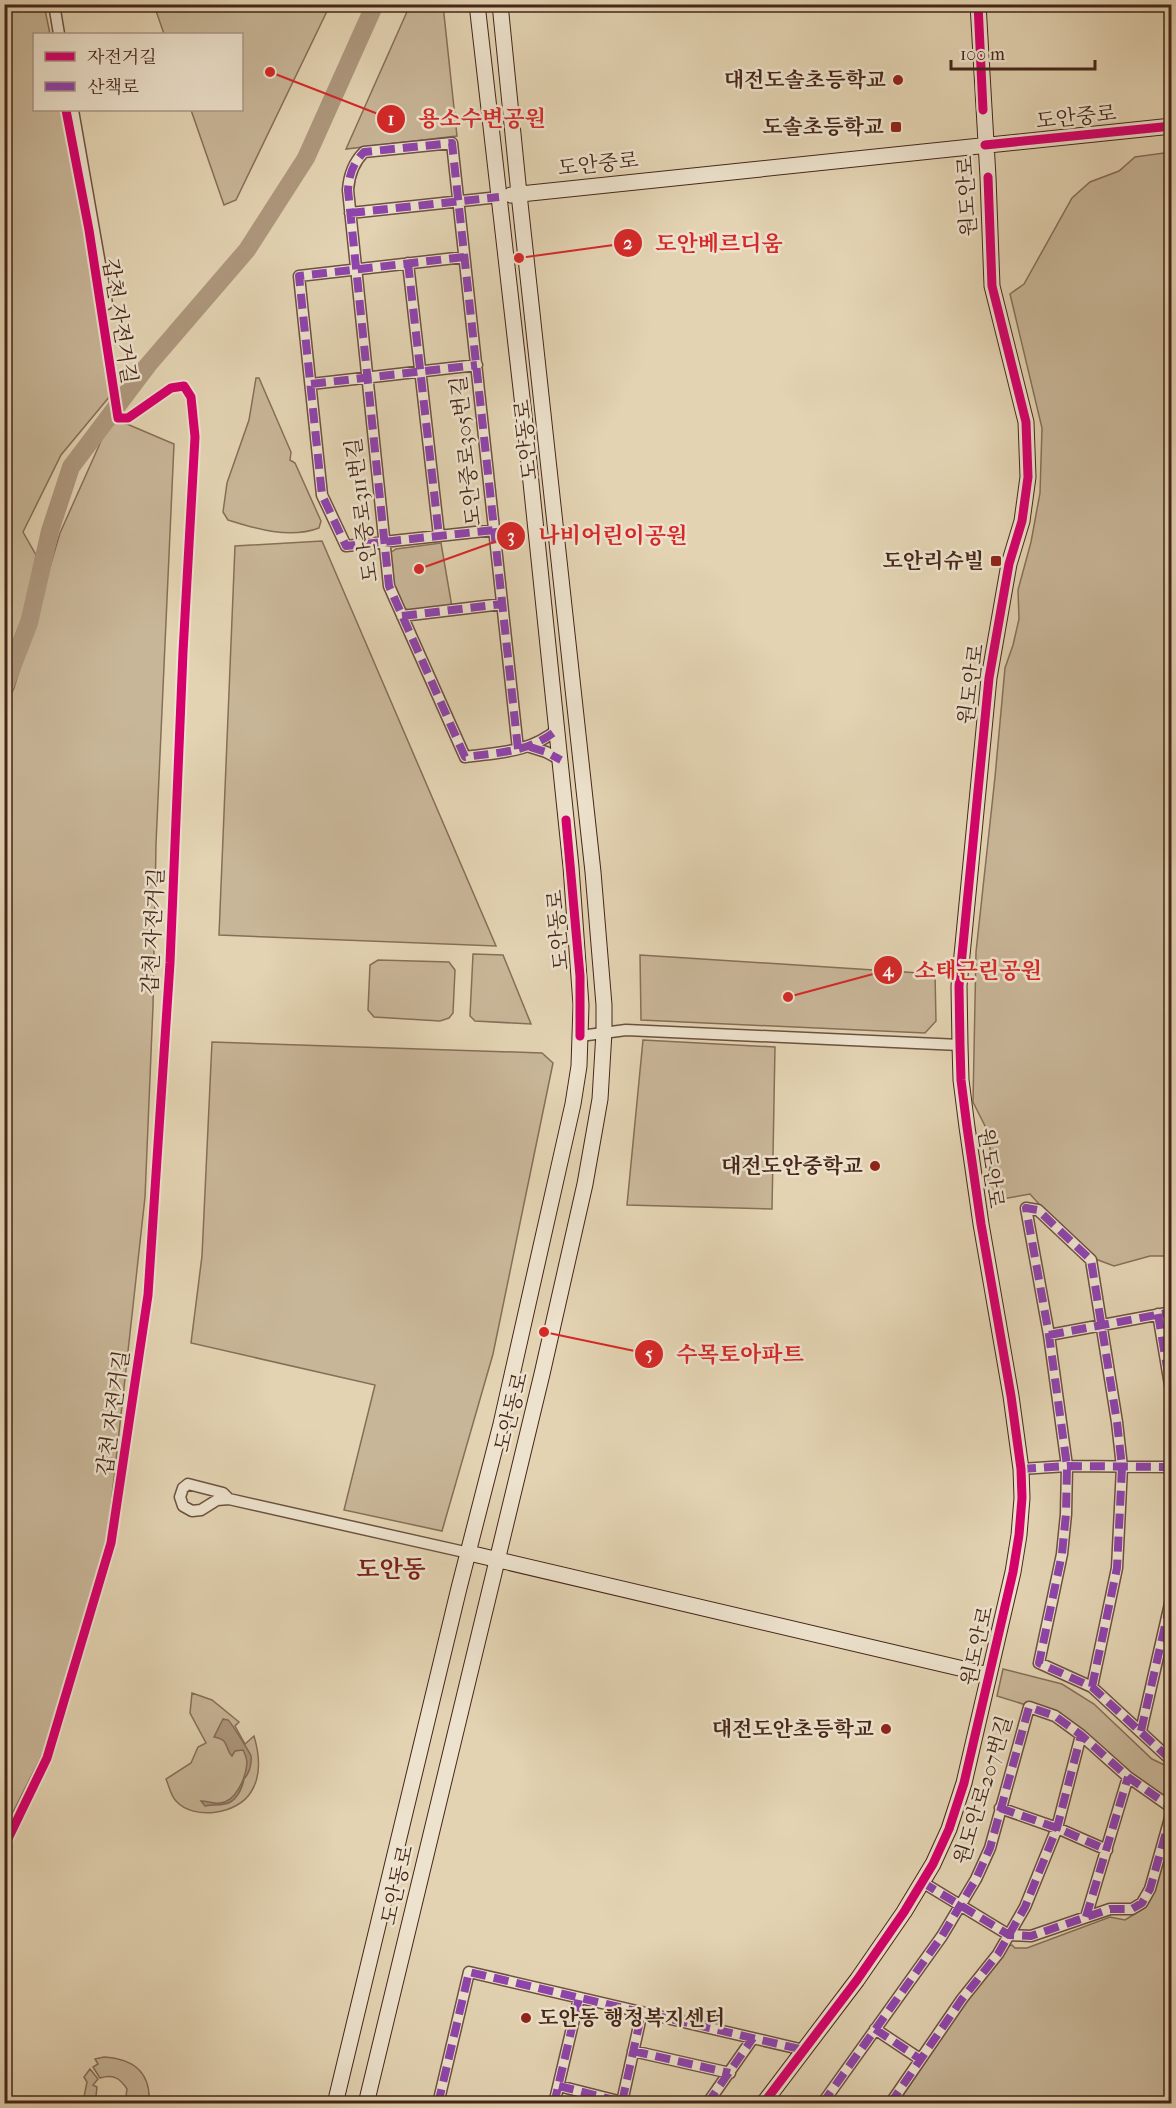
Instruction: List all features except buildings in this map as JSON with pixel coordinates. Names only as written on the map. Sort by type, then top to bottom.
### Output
[{"type":"main road","name":"도안동로","points":[[335,2103],[501,1424],[521,1326],[573,1104],[579,1066],[580,976],[561,760],[477,4]]},
{"type":"main road","name":"도안동로","points":[[366,2103],[540,1384],[585,1184],[600,1099],[604,1005],[593,872],[500,4]]},
{"type":"main road","name":"원도안로","points":[[763,2103],[857,1980],[922,1882],[950,1829],[964,1784],[1016,1555],[1022,1498],[1021,1469],[1011,1396],[981,1224],[967,1127],[960,1045],[959,986],[989,678],[1009,564],[1022,521],[1028,477],[1026,422],[992,286],[978,4]]},
{"type":"main road","name":"도안중로","points":[[499,197],[1172,126]]},
{"type":"main road","points":[[469,1552],[989,1675]]},
{"type":"street","points":[[54,4],[59,33]]},
{"type":"street","points":[[73,111],[107,304]]},
{"type":"street","points":[[350,213],[349,177],[357,159],[364,152],[452,143],[458,201]]},
{"type":"street","name":"도안중로","points":[[350,213],[499,197]]},
{"type":"street","name":"도안중로305번길","points":[[458,201],[518,749]]},
{"type":"street","name":"도안중로311번길","points":[[350,213],[389,586],[465,757],[530,747]]},
{"type":"street","points":[[464,257],[299,276],[322,495],[346,546],[494,531]]},
{"type":"street","name":"도안중로305번길","points":[[408,263],[439,536]]},
{"type":"street","points":[[311,384],[477,365]]},
{"type":"street","points":[[402,616],[502,604]]},
{"type":"street","points":[[530,747],[548,738],[558,729]]},
{"type":"street","points":[[530,747],[561,760]]},
{"type":"street","points":[[580,1036],[626,1029],[960,1045]]},
{"type":"street","points":[[1092,1687],[1117,1568],[1122,1467],[1090,1260],[1038,1210],[1026,1208],[1049,1335],[1067,1466],[1062,1554],[1039,1663],[1092,1687],[1172,1761]]},
{"type":"street","points":[[1049,1335],[1172,1312]]},
{"type":"street","points":[[1158,1314],[1172,1397]]},
{"type":"street","points":[[1021,1469],[1067,1466],[1172,1467]]},
{"type":"street","points":[[229,1499],[469,1552]]},
{"type":"street","points":[[1141,1731],[1172,1594]]},
{"type":"street","name":"원도안로207번길","points":[[822,2103],[961,1906],[990,1848],[1029,1707],[1055,1716],[1081,1734],[1128,1777],[1172,1810],[1150,1889],[1142,1903],[1132,1909],[1110,1909],[1031,1936],[1010,1935]]},
{"type":"street","points":[[890,2103],[962,1999],[1010,1935],[1035,1886],[1057,1828],[1081,1734]]},
{"type":"street","points":[[1086,1917],[1128,1777]]},
{"type":"street","points":[[1000,1808],[1057,1828],[1107,1850]]},
{"type":"street","points":[[922,1882],[1010,1935]]},
{"type":"street","points":[[438,2103],[469,1972],[804,2050]]},
{"type":"street","points":[[554,2103],[579,1998]]},
{"type":"street","points":[[559,2086],[626,2103],[633,2051],[642,2012]]},
{"type":"street","points":[[875,2029],[920,2059]]},
{"type":"street","points":[[707,2103],[753,2038]]},
{"type":"street","points":[[633,2051],[730,2073]]},
{"type":"shaded area","points":[[5,4],[44,5],[50,33],[33,33],[33,111],[64,111],[86,226],[110,396],[61,455],[23,532],[36,555],[30,599],[5,661]]},
{"type":"shaded area","points":[[154,5],[330,5],[236,200],[224,205],[191,111],[243,111],[243,33],[164,33]]},
{"type":"shaded area","points":[[410,5],[443,5],[457,136],[346,149]]},
{"type":"shaded area","points":[[1171,152],[1171,1268],[1165,1256],[1150,1256],[1114,1266],[1098,1260],[1064,1232],[1030,1194],[991,1201],[987,1179],[992,1159],[986,1128],[973,1102],[976,952],[1005,668],[1019,619],[1018,590],[1031,542],[1040,493],[1042,428],[1010,294],[1024,284],[1072,198],[1090,182],[1119,171],[1135,157]]},
{"type":"shaded area","points":[[256,378],[259,378],[291,452],[290,460],[295,463],[321,521],[319,528],[296,533],[273,532],[228,520],[223,512],[227,483],[249,420]]},
{"type":"shaded area","points":[[110,421],[127,424],[174,444],[156,844],[153,1006],[145,1197],[107,1542],[43,1753],[5,1828],[4,1167],[11,1131],[4,1078],[5,707],[14,688],[60,533]]},
{"type":"shaded area","points":[[322,541],[496,946],[219,935],[235,546]]},
{"type":"shaded area","points":[[441,543],[452,607],[409,611],[403,607],[396,593],[390,553],[396,549]]},
{"type":"shaded area","points":[[473,954],[503,955],[531,1024],[475,1021],[470,1016]]},
{"type":"shaded area","points":[[640,955],[935,974],[936,1021],[925,1033],[641,1020]]},
{"type":"shaded area","points":[[378,960],[449,962],[455,970],[453,1013],[449,1018],[440,1021],[374,1017],[368,1010],[370,965]]},
{"type":"shaded area","points":[[643,1040],[775,1047],[772,1209],[627,1205]]},
{"type":"shaded area","points":[[212,1042],[542,1053],[553,1063],[493,1354],[442,1531],[344,1510],[375,1385],[191,1343],[202,1256]]},
{"type":"shaded area","points":[[5,1078],[11,1131],[4,1167]]},
{"type":"shaded area","points":[[1003,1669],[1062,1684],[1094,1704],[1152,1759],[1171,1768],[1171,1806],[1055,1714],[997,1696]]},
{"type":"shaded area","points":[[192,1693],[212,1700],[239,1722],[235,1726],[245,1744],[254,1736],[258,1764],[257,1778],[245,1800],[226,1810],[204,1813],[184,1807],[174,1799],[166,1779],[191,1763],[198,1747],[206,1743],[190,1713]]},
{"type":"shaded area","points":[[223,1719],[230,1722],[247,1749],[251,1756],[251,1765],[240,1791],[232,1801],[222,1805],[205,1806],[201,1801],[220,1803],[231,1798],[239,1788],[246,1769],[247,1759],[243,1750],[235,1751],[232,1756],[224,1741],[214,1737]]},
{"type":"shaded area","points":[[1171,1811],[1171,2103],[897,2104],[1003,1947],[1012,1945],[1015,1948],[1027,1948],[1110,1917],[1125,1920],[1146,1907]]},
{"type":"shaded area","points":[[104,2057],[132,2064],[144,2075],[149,2092],[149,2103],[125,2103],[127,2089],[122,2082],[112,2077],[100,2078],[93,2067],[98,2064],[95,2059]]},
{"type":"shaded area","points":[[90,2069],[98,2079],[93,2085],[97,2087],[98,2103],[86,2103],[84,2097],[87,2082],[84,2077]]},
{"type":"waterway","points":[[4,688],[29,623],[50,531],[71,467],[148,365],[247,250],[306,158],[375,4]]},
{"type":"marked path","points":[[518,749],[452,143],[364,152],[352,169],[348,190],[389,586],[465,757],[502,752],[514,750],[525,747],[558,729]]},
{"type":"marked path","points":[[350,213],[499,197]]},
{"type":"marked path","points":[[464,257],[299,276],[322,495],[346,546],[494,530]]},
{"type":"marked path","points":[[408,263],[439,536]]},
{"type":"marked path","points":[[311,384],[477,365]]},
{"type":"marked path","points":[[402,616],[502,604]]},
{"type":"marked path","points":[[530,747],[561,760]]},
{"type":"marked path","points":[[1092,1687],[1117,1568],[1122,1467],[1117,1422],[1091,1260],[1038,1210],[1026,1208],[1049,1335],[1067,1466],[1062,1554],[1039,1663],[1092,1687],[1172,1761]]},
{"type":"marked path","points":[[1049,1335],[1172,1312]]},
{"type":"marked path","points":[[1158,1314],[1172,1397]]},
{"type":"marked path","points":[[1021,1469],[1067,1466],[1172,1467]]},
{"type":"marked path","points":[[1141,1731],[1172,1595]]},
{"type":"marked path","points":[[822,2104],[942,1936],[976,1879],[990,1848],[1029,1707],[1055,1716],[1081,1735],[1128,1777],[1172,1808]]},
{"type":"marked path","points":[[890,2104],[962,1999],[998,1954],[1025,1907],[1057,1828],[1081,1735]]},
{"type":"marked path","points":[[1086,1917],[1128,1777]]},
{"type":"marked path","points":[[1000,1808],[1057,1828],[1107,1850]]},
{"type":"marked path","points":[[922,1882],[1009,1935],[1031,1936],[1110,1909],[1132,1909],[1142,1903],[1150,1889],[1172,1811]]},
{"type":"marked path","points":[[438,2104],[469,1972],[804,2050]]},
{"type":"marked path","points":[[554,2104],[579,1998]]},
{"type":"marked path","points":[[622,2102],[642,2012]]},
{"type":"marked path","points":[[875,2029],[920,2059]]},
{"type":"marked path","points":[[707,2104],[753,2038]]},
{"type":"marked path","points":[[633,2051],[730,2073]]},
{"type":"marked path","points":[[559,2086],[630,2104]]},
{"type":"cycle path","points":[[978,4],[983,110]]},
{"type":"cycle path","name":"갑천 자전거길","points":[[4,1847],[47,1758],[111,1543],[148,1295],[170,963],[195,437],[191,397],[184,386],[171,388],[128,418],[118,418],[89,230],[66,111]]},
{"type":"cycle path","points":[[985,145],[1172,126]]},
{"type":"cycle path","points":[[763,2104],[857,1980],[904,1912],[933,1864],[949,1829],[964,1783],[1013,1572],[1019,1535],[1022,1498],[1021,1469],[967,1127],[961,1080],[960,1045],[959,986],[989,678],[1009,564],[1022,521],[1028,477],[1026,422],[992,286],[988,177]]},
{"type":"cycle path","points":[[566,820],[580,976],[580,1036]]},
{"type":"place","name":"용소수변공원","points":[[270,72]]},
{"type":"place","name":"대전도솔초등학교","points":[[898,80]]},
{"type":"place","name":"도솔초등학교","points":[[896,127]]},
{"type":"place","name":"도안베르디움","points":[[519,258]]},
{"type":"place","name":"도안리슈빌","points":[[996,561]]},
{"type":"place","name":"나비어린이공원","points":[[419,569]]},
{"type":"place","name":"소태근린공원","points":[[788,997]]},
{"type":"place","name":"대전도안중학교","points":[[875,1166]]},
{"type":"place","name":"수목토아파트","points":[[544,1332]]},
{"type":"place","name":"대전도안초등학교","points":[[886,1729]]},
{"type":"place","name":"도안동 행정복지센터","points":[[526,2018]]},
{"type":"district","name":"도안동","points":[[391,1569]]}]
